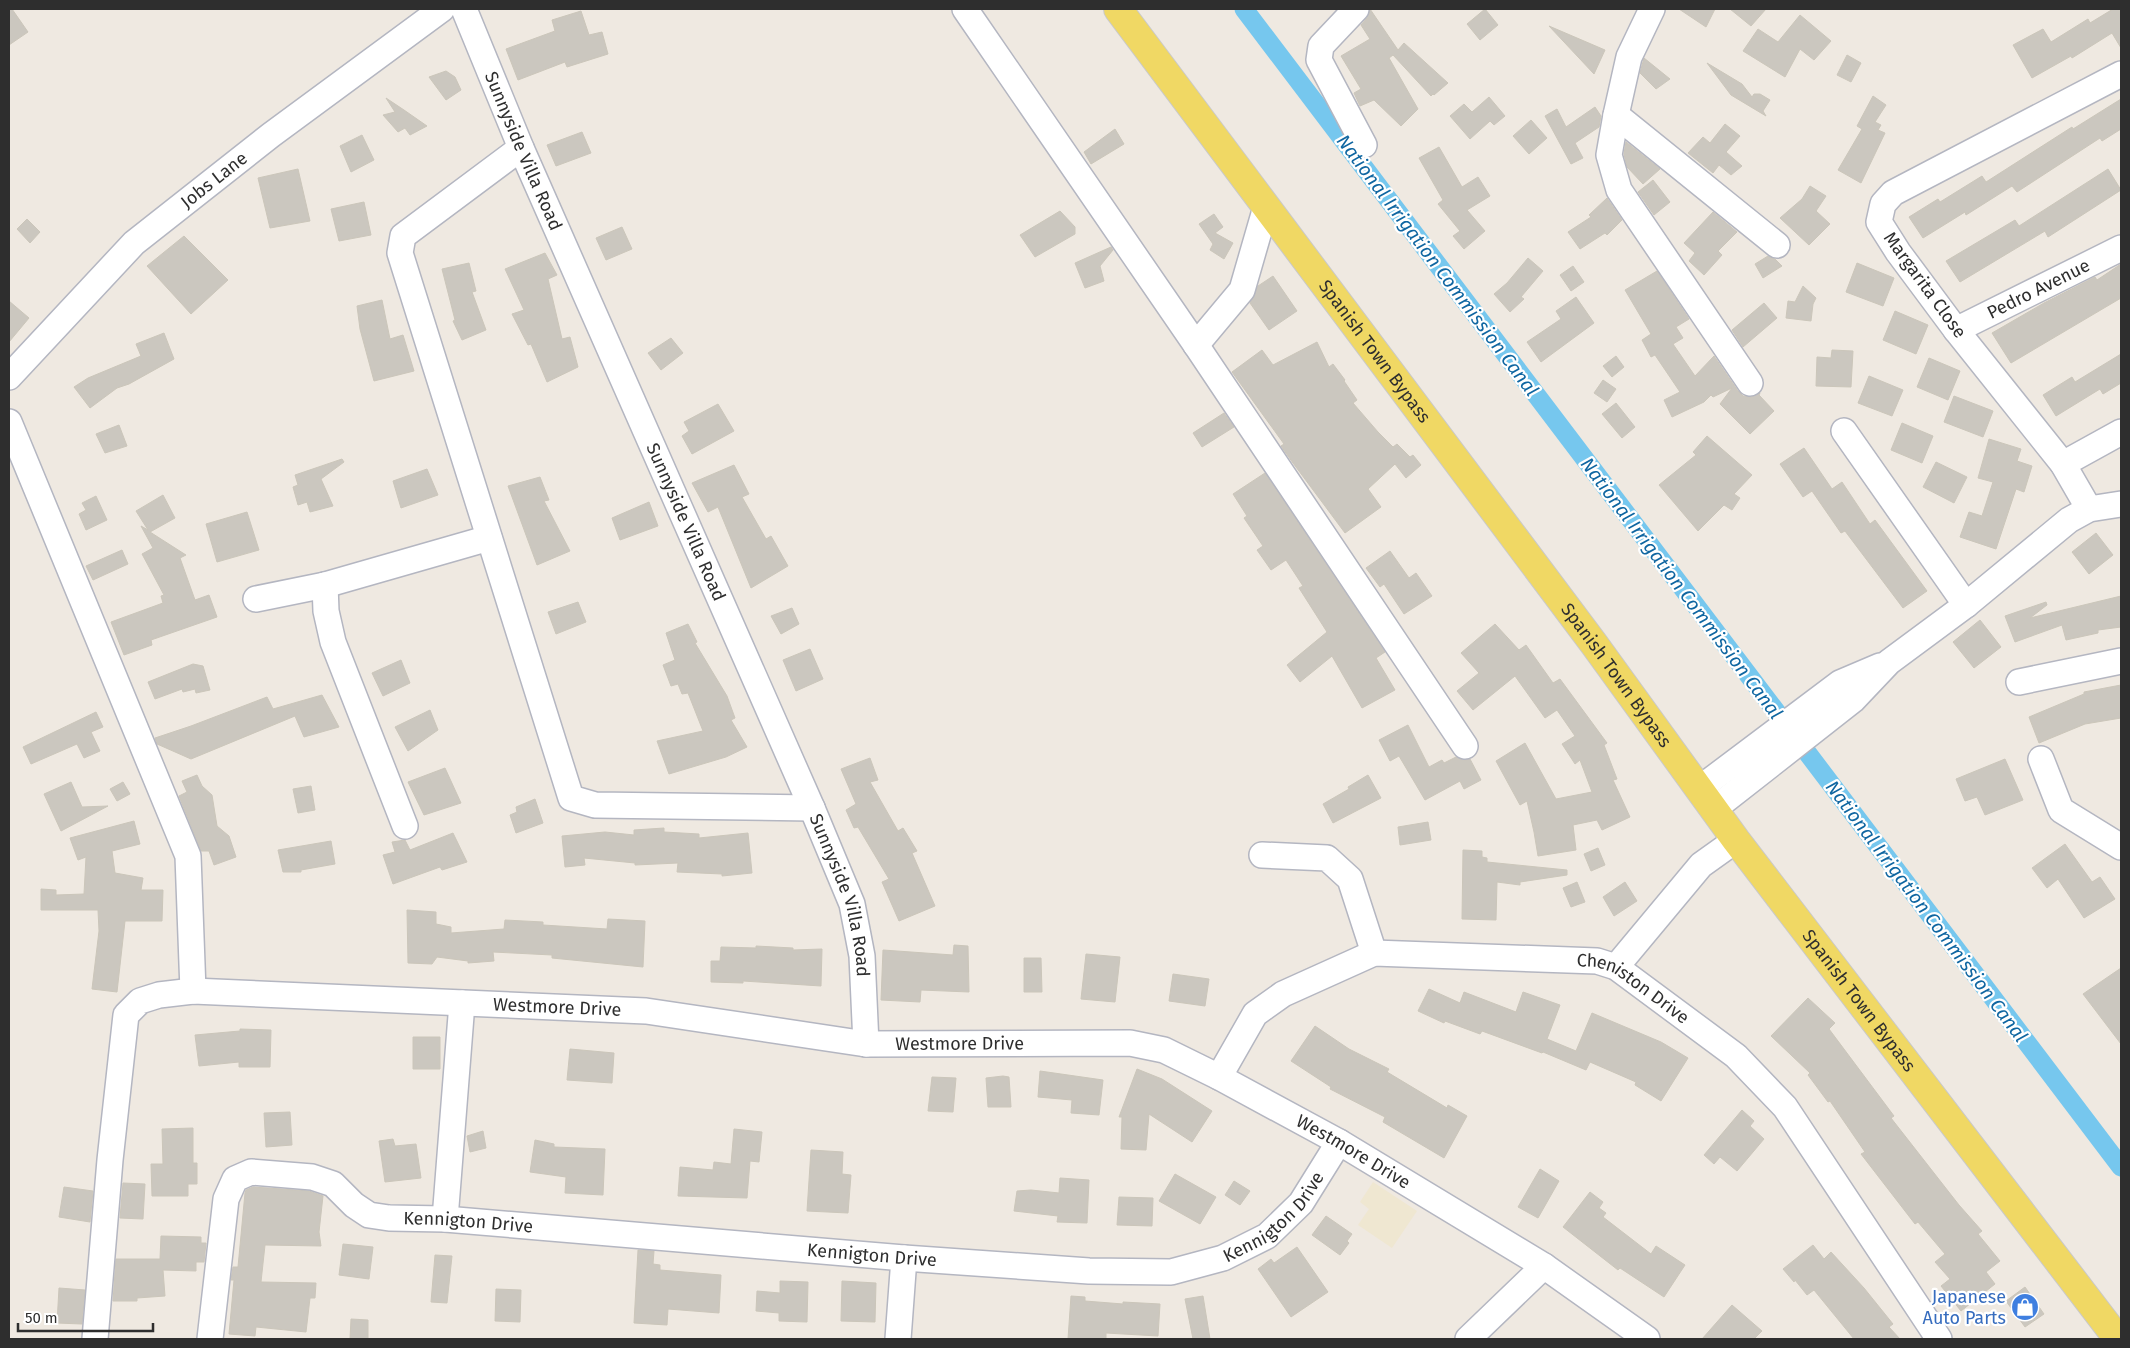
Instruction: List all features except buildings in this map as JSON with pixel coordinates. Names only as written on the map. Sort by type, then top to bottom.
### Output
[{"type":"main road","name":"Spanish Town Bypass","points":[[1118,9],[1594,644],[1736,840],[2118,1339]]},
{"type":"street","name":"Jobs Lane","points":[[9,377],[134,243],[271,135],[442,9]]},
{"type":"street","name":"Sunnyside Villa Road","points":[[464,9],[522,148],[812,808],[852,904],[862,956],[866,1044]]},
{"type":"street","points":[[965,9],[1196,345],[1466,746]]},
{"type":"street","points":[[1356,9],[1320,46],[1318,60],[1364,144]]},
{"type":"street","points":[[1652,9],[1629,57],[1609,155],[1619,190],[1750,383]]},
{"type":"street","name":"Margarita Close","points":[[2089,509],[2062,464],[1956,330],[1898,252],[1879,222],[1882,204],[1892,193],[2121,74]]},
{"type":"street","points":[[1616,115],[1777,245]]},
{"type":"street","points":[[522,148],[403,236],[400,253],[571,798],[595,805],[812,808]]},
{"type":"street","points":[[1196,345],[1242,290],[1266,206]]},
{"type":"street","name":"Pedro Avenue","points":[[1956,330],[2121,248]]},
{"type":"street","points":[[9,422],[188,856],[193,991]]},
{"type":"street","points":[[1844,431],[1966,605]]},
{"type":"street","points":[[2062,464],[2121,432]]},
{"type":"street","points":[[1771,749],[1812,734],[1853,700],[1889,662],[1966,605],[2069,520],[2089,509],[2121,504]]},
{"type":"street","points":[[256,599],[325,585],[489,538]]},
{"type":"street","points":[[325,585],[326,611],[333,642],[405,826]]},
{"type":"street","points":[[2019,682],[2121,661]]},
{"type":"street","points":[[1706,799],[1771,749],[1794,717],[1840,683],[1889,662]]},
{"type":"street","points":[[2041,759],[2061,810],[2121,847]]},
{"type":"street","points":[[1616,967],[1701,865],[1736,840]]},
{"type":"street","points":[[1262,855],[1327,858],[1345,873],[1350,879],[1374,953]]},
{"type":"street","name":"Cheniston Drive","points":[[1219,1078],[1255,1014],[1284,994],[1374,953],[1597,961],[1616,967],[1736,1056],[1785,1107],[1939,1339]]},
{"type":"street","name":"Westmore Drive","points":[[95,1339],[110,1160],[126,1014],[140,1001],[193,991],[646,1011],[866,1044],[1130,1044],[1164,1050],[1339,1142],[1544,1266],[1647,1339]]},
{"type":"street","points":[[445,1219],[462,1004]]},
{"type":"street","name":"Kennigton Drive","points":[[210,1339],[226,1199],[235,1179],[251,1172],[312,1177],[333,1184],[354,1205],[369,1215],[388,1218],[445,1219],[904,1258],[1090,1271],[1171,1272],[1223,1258],[1267,1236],[1300,1203],[1339,1142]]},
{"type":"street","points":[[898,1339],[904,1258]]},
{"type":"street","points":[[1468,1339],[1544,1266]]},
{"type":"shaded area","points":[[1373,1182],[1417,1211],[1392,1248],[1358,1225],[1369,1209],[1360,1202]]},
{"type":"waterway","name":"National Irrigation Commission Canal","points":[[1244,9],[2121,1167]]},
{"type":"place","name":"Japanese Auto Parts","points":[[2025,1307]]}]
